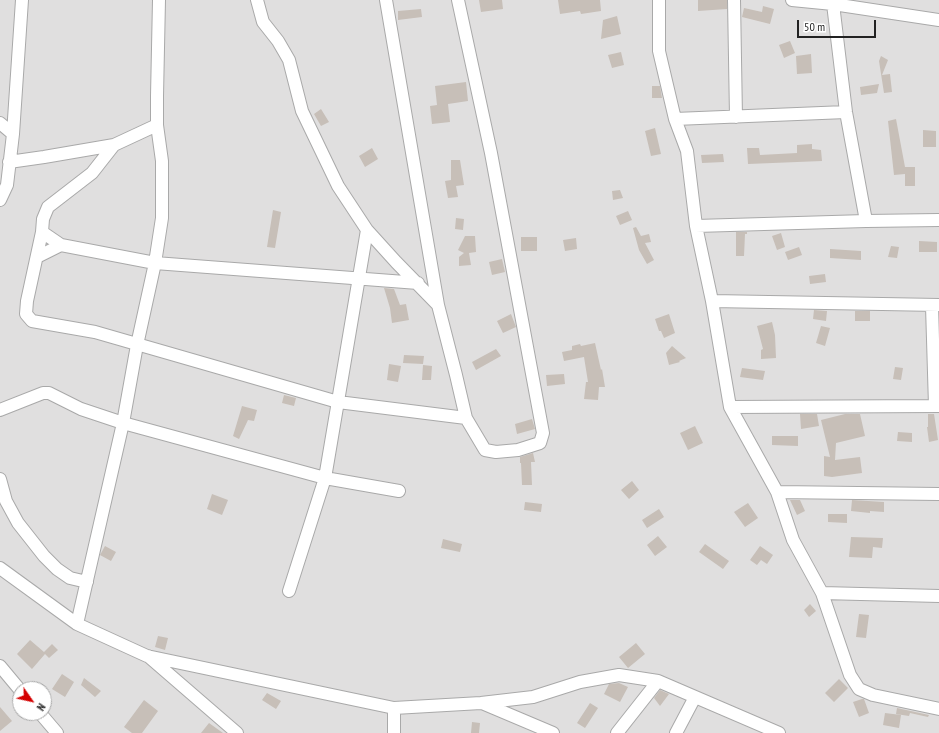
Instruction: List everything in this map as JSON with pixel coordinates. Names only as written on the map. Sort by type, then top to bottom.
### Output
[{"type":"street","points":[[0,200],[7,185],[13,134],[22,0]]},
{"type":"street","points":[[78,624],[123,423],[137,345],[155,263],[162,218],[162,162],[157,125],[159,0]]},
{"type":"street","points":[[257,0],[263,22],[278,41],[289,60],[302,111],[338,186],[367,230],[438,305]]},
{"type":"street","points":[[386,0],[438,305],[466,418],[485,450],[496,452],[518,450],[540,443],[543,433],[491,153],[458,0]]},
{"type":"street","points":[[659,0],[659,51],[676,119],[687,151],[696,226],[712,301],[730,407],[778,492],[793,540],[822,593],[850,675],[859,689],[873,695],[939,709]]},
{"type":"street","points":[[734,0],[736,117]]},
{"type":"street","points":[[792,0],[833,4],[939,20]]},
{"type":"street","points":[[833,4],[846,112],[866,220]]},
{"type":"street","points":[[676,119],[846,112]]},
{"type":"street","points":[[0,123],[13,134]]},
{"type":"street","points":[[9,162],[44,158],[114,145],[157,125]]},
{"type":"street","points":[[114,145],[92,173],[48,207],[43,219],[42,232],[27,301],[26,314],[32,322],[95,332],[338,402],[466,418]]},
{"type":"street","points":[[696,226],[866,220],[939,220]]},
{"type":"street","points":[[289,591],[325,478],[367,230]]},
{"type":"street","points":[[42,232],[61,246],[155,263],[418,283]]},
{"type":"street","points":[[37,257],[61,246]]},
{"type":"street","points":[[712,301],[935,305],[937,406],[730,407]]},
{"type":"street","points":[[0,410],[42,393],[49,393],[81,409],[123,423],[325,478],[399,491]]},
{"type":"street","points":[[0,479],[6,501],[18,523],[44,556],[57,569],[70,578],[87,582]]},
{"type":"street","points":[[778,492],[939,494]]},
{"type":"street","points":[[0,568],[78,624],[147,656],[394,708],[481,703],[533,697],[580,682],[619,675],[658,681],[780,733]]},
{"type":"street","points":[[822,593],[939,596]]},
{"type":"street","points":[[147,656],[237,733]]},
{"type":"street","points":[[0,666],[12,681]]},
{"type":"street","points":[[617,733],[658,681]]},
{"type":"street","points":[[676,733],[695,698]]},
{"type":"street","points":[[481,703],[553,733]]},
{"type":"street","points":[[394,708],[394,733]]},
{"type":"street","points":[[47,721],[58,733]]},
{"type":"shaded area","points":[[0,0],[939,0],[939,733],[0,733]]},
{"type":"building","points":[[479,0],[502,0],[503,9],[481,12]]},
{"type":"building","points":[[558,0],[600,0],[601,11],[581,14],[580,11],[560,14]]},
{"type":"building","points":[[698,0],[727,0],[727,9],[698,11]]},
{"type":"building","points":[[763,6],[774,9],[770,24],[742,17],[744,8],[762,12]]},
{"type":"building","points":[[421,9],[422,17],[398,20],[398,11]]},
{"type":"building","points":[[617,16],[621,34],[601,39],[603,20]]},
{"type":"building","points":[[790,41],[795,53],[784,58],[779,45]]},
{"type":"building","points":[[621,52],[624,65],[612,68],[608,55]]},
{"type":"building","points":[[811,54],[812,73],[797,74],[796,56]]},
{"type":"building","points":[[881,56],[888,60],[882,75],[890,74],[892,92],[884,93],[879,61]]},
{"type":"building","points":[[466,82],[468,101],[448,104],[450,122],[432,124],[430,106],[437,105],[435,86]]},
{"type":"building","points":[[879,84],[877,93],[861,95],[860,87]]},
{"type":"building","points":[[652,86],[660,86],[662,98],[652,98]]},
{"type":"building","points":[[321,109],[329,122],[321,126],[314,114]]},
{"type":"building","points":[[896,119],[905,167],[915,167],[915,186],[905,186],[905,174],[894,175],[888,121]]},
{"type":"building","points":[[655,128],[661,154],[651,156],[645,131]]},
{"type":"building","points":[[923,130],[936,131],[936,147],[923,147]]},
{"type":"building","points":[[812,144],[812,149],[821,150],[822,161],[748,164],[747,148],[759,148],[760,155],[797,153],[797,145]]},
{"type":"building","points":[[372,148],[378,159],[365,167],[359,156]]},
{"type":"building","points":[[723,154],[724,162],[702,163],[701,155]]},
{"type":"building","points":[[451,160],[460,160],[464,185],[456,186],[458,197],[448,198],[445,181],[451,180]]},
{"type":"building","points":[[620,190],[623,198],[613,200],[612,191]]},
{"type":"building","points":[[273,210],[281,212],[275,248],[267,247]]},
{"type":"building","points":[[628,211],[632,220],[620,225],[616,216]]},
{"type":"building","points":[[456,218],[464,219],[463,230],[455,229]]},
{"type":"building","points":[[636,227],[641,236],[649,234],[651,242],[645,243],[654,260],[647,264],[639,250],[633,228]]},
{"type":"building","points":[[736,232],[747,232],[747,234],[745,234],[744,256],[736,256]]},
{"type":"building","points":[[781,233],[785,247],[777,250],[772,236]]},
{"type":"building","points":[[465,236],[475,236],[476,252],[469,253],[471,265],[459,266],[459,257],[464,253],[458,250]]},
{"type":"building","points":[[521,237],[537,237],[537,251],[521,251]]},
{"type":"building","points":[[576,238],[577,249],[565,251],[563,240]]},
{"type":"building","points":[[919,241],[937,242],[937,252],[919,252]]},
{"type":"building","points":[[891,246],[899,247],[897,258],[888,257]]},
{"type":"building","points":[[799,247],[802,255],[788,260],[785,252]]},
{"type":"building","points":[[830,249],[861,251],[861,260],[830,258]]},
{"type":"building","points":[[502,259],[505,272],[492,275],[489,262]]},
{"type":"building","points":[[825,274],[826,282],[810,284],[809,276]]},
{"type":"building","points":[[384,288],[394,289],[400,305],[406,304],[409,320],[392,323],[390,308]]},
{"type":"building","points":[[814,310],[827,311],[826,321],[813,319]]},
{"type":"building","points":[[855,311],[870,311],[870,321],[855,321]]},
{"type":"building","points":[[511,314],[516,327],[503,333],[497,321]]},
{"type":"building","points":[[669,314],[675,333],[664,338],[661,331],[659,331],[655,319]]},
{"type":"building","points":[[772,322],[775,335],[776,358],[761,359],[761,350],[763,349],[757,326]]},
{"type":"building","points":[[821,326],[830,328],[825,346],[816,343]]},
{"type":"building","points":[[595,343],[605,387],[599,387],[598,400],[584,399],[586,382],[588,382],[584,357],[564,361],[562,352],[572,350],[572,346]]},
{"type":"building","points":[[672,346],[686,358],[679,361],[680,362],[669,365],[666,353]]},
{"type":"building","points":[[496,349],[501,356],[476,370],[472,362]]},
{"type":"building","points":[[404,355],[424,356],[423,364],[403,363]]},
{"type":"building","points":[[389,364],[401,366],[398,382],[387,380]]},
{"type":"building","points":[[423,365],[432,366],[431,380],[422,380]]},
{"type":"building","points":[[895,367],[903,368],[901,380],[893,379]]},
{"type":"building","points":[[742,368],[765,371],[763,380],[740,377]]},
{"type":"building","points":[[564,374],[565,384],[547,386],[546,375]]},
{"type":"building","points":[[284,395],[296,398],[294,406],[282,403]]},
{"type":"building","points":[[242,406],[257,410],[254,421],[248,420],[239,439],[233,436]]},
{"type":"building","points":[[800,414],[817,414],[819,426],[801,429]]},
{"type":"building","points":[[845,414],[860,414],[865,436],[836,443],[835,460],[860,457],[862,473],[832,477],[824,476],[824,456],[830,457],[821,420]]},
{"type":"building","points":[[928,414],[934,414],[938,440],[929,442],[927,427]]},
{"type":"building","points":[[532,419],[535,429],[517,434],[515,424]]},
{"type":"building","points":[[695,426],[703,443],[688,450],[680,433]]},
{"type":"building","points":[[898,432],[912,433],[912,442],[897,441]]},
{"type":"building","points":[[772,436],[798,436],[798,446],[772,445]]},
{"type":"building","points":[[533,453],[535,462],[531,462],[532,485],[522,485],[520,457]]},
{"type":"building","points":[[632,481],[639,490],[629,499],[621,490]]},
{"type":"building","points":[[212,494],[228,500],[222,515],[207,509]]},
{"type":"building","points":[[790,500],[800,500],[805,511],[797,515]]},
{"type":"building","points":[[852,500],[884,502],[884,512],[870,511],[870,513],[851,511]]},
{"type":"building","points":[[525,502],[542,504],[541,512],[524,510]]},
{"type":"building","points":[[748,503],[758,518],[745,527],[734,512]]},
{"type":"building","points":[[659,509],[664,517],[647,528],[642,520]]},
{"type":"building","points":[[828,514],[847,514],[847,523],[828,522]]},
{"type":"building","points":[[658,536],[667,547],[655,556],[647,545]]},
{"type":"building","points":[[851,537],[883,538],[882,548],[873,547],[872,558],[849,557]]},
{"type":"building","points":[[443,539],[462,544],[460,552],[441,548]]},
{"type":"building","points":[[705,544],[729,561],[723,569],[699,552]]},
{"type":"building","points":[[105,546],[116,552],[111,561],[100,555]]},
{"type":"building","points":[[760,546],[773,555],[767,564],[761,560],[757,565],[750,560]]},
{"type":"building","points":[[810,604],[816,611],[809,617],[804,610]]},
{"type":"building","points":[[859,614],[869,615],[866,638],[856,637]]},
{"type":"building","points":[[158,636],[168,638],[165,650],[155,647]]},
{"type":"building","points":[[30,640],[44,652],[52,644],[58,650],[49,658],[45,654],[32,669],[17,654]]},
{"type":"building","points":[[636,643],[645,654],[628,668],[619,657]]},
{"type":"building","points":[[62,674],[74,682],[65,697],[52,689]]},
{"type":"building","points":[[84,678],[101,691],[95,697],[81,685]]},
{"type":"building","points":[[839,679],[848,688],[834,702],[825,693]]},
{"type":"building","points":[[619,683],[628,687],[620,702],[604,694],[609,684]]},
{"type":"building","points":[[660,690],[669,694],[660,706],[654,698]]},
{"type":"building","points":[[267,693],[281,701],[276,709],[262,700]]},
{"type":"building","points":[[864,699],[869,713],[859,717],[853,702]]},
{"type":"building","points":[[144,700],[158,711],[142,733],[132,733],[124,727]]},
{"type":"building","points":[[590,703],[598,708],[585,728],[577,723]]},
{"type":"building","points":[[0,707],[12,721],[0,731]]},
{"type":"building","points":[[897,708],[929,715],[928,717],[910,713],[909,716],[896,714]]},
{"type":"building","points":[[885,713],[901,715],[899,728],[883,725]]},
{"type":"building","points":[[472,722],[480,723],[479,733],[471,733]]},
{"type":"building","points":[[209,723],[223,733],[201,733]]}]
